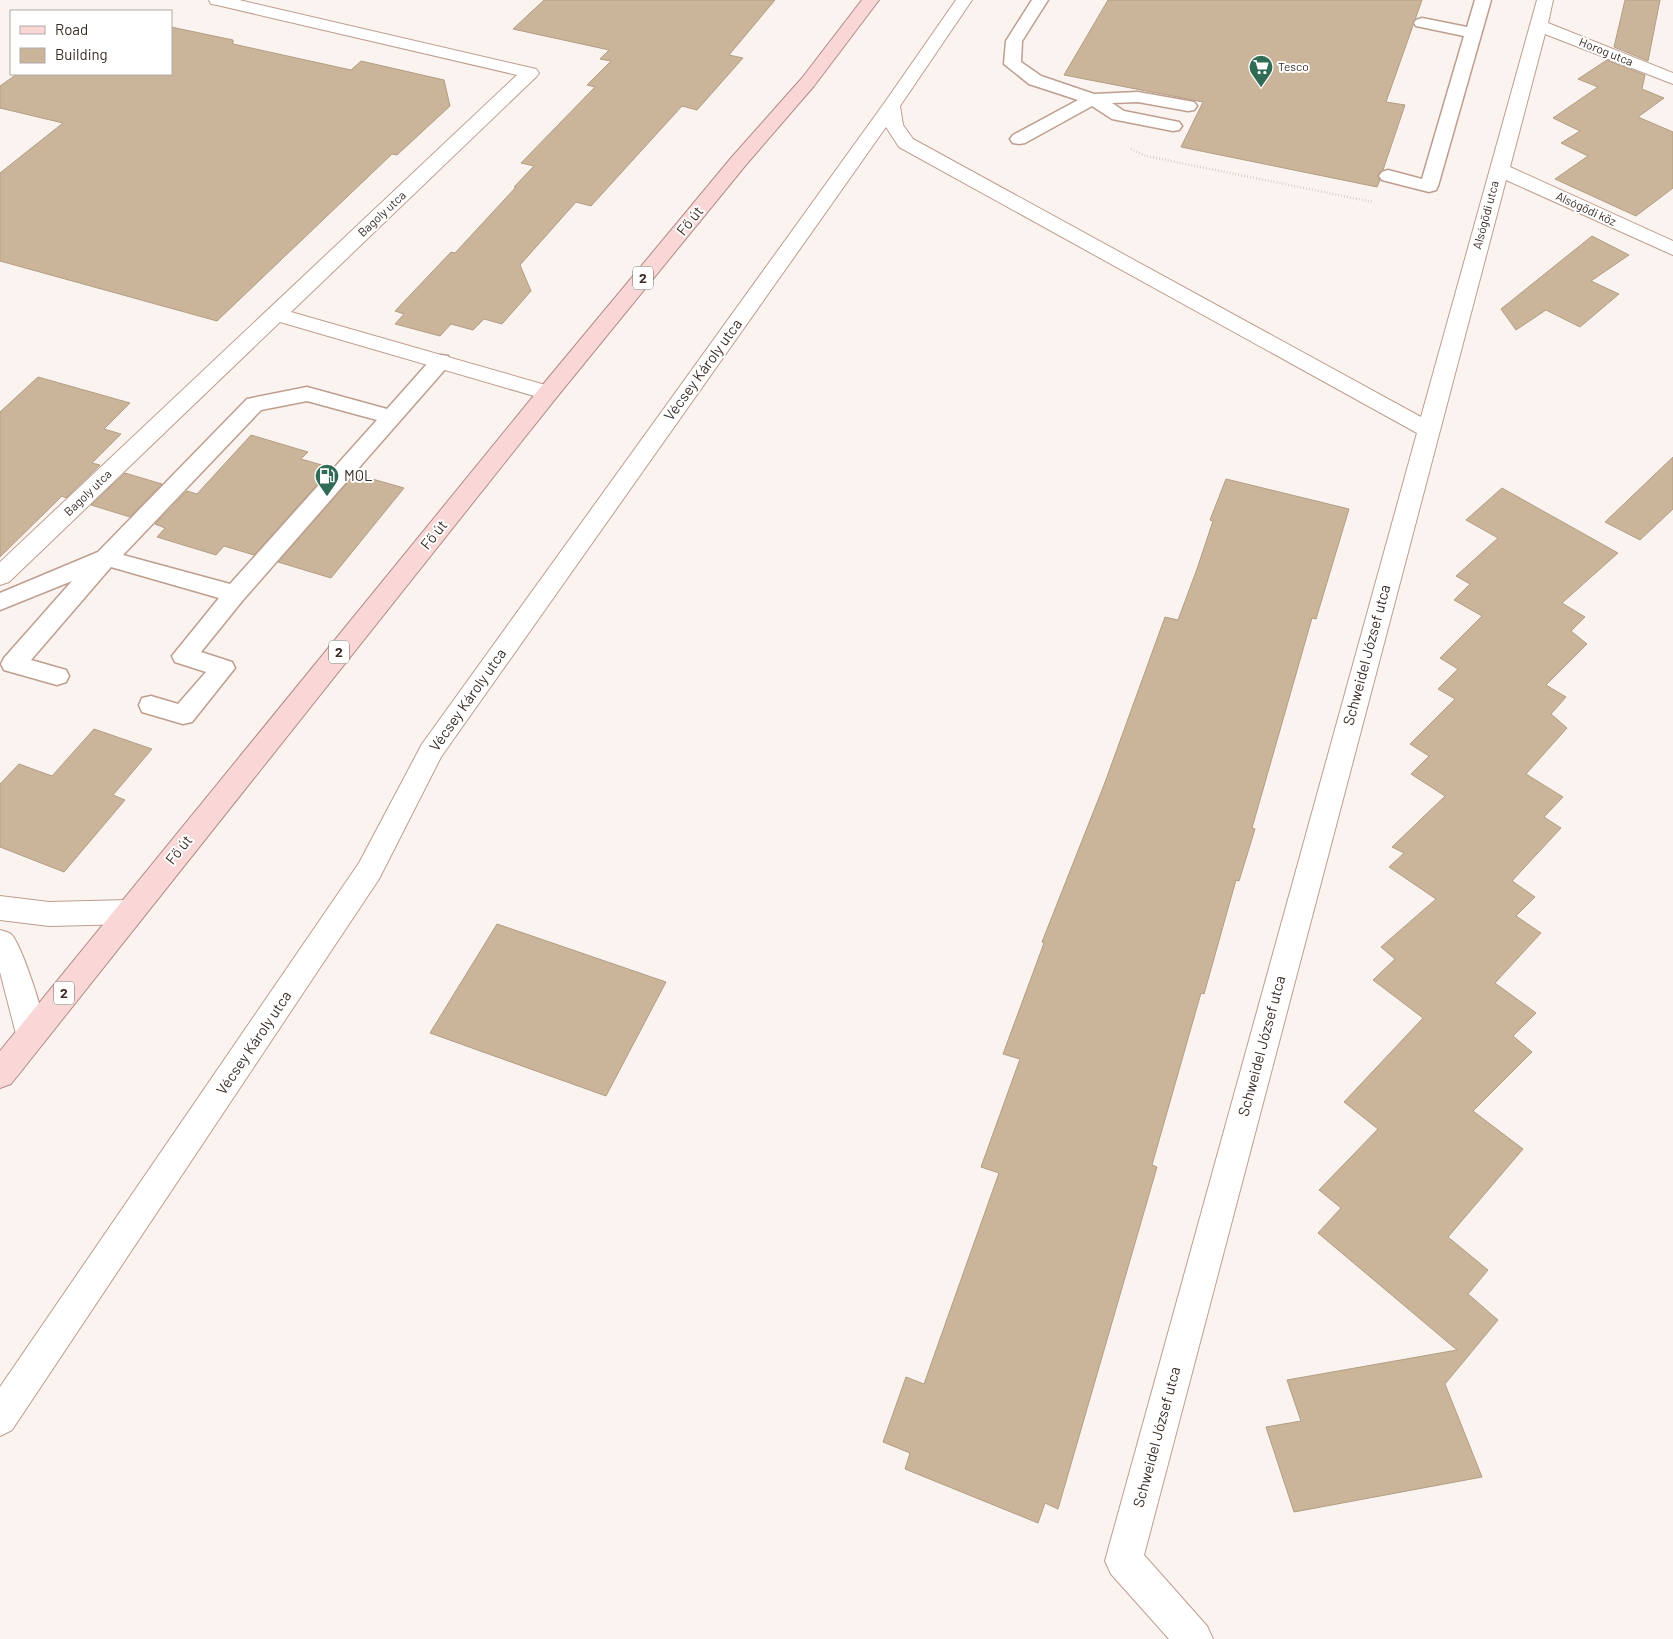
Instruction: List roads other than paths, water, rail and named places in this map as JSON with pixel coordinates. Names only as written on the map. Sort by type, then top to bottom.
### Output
[{"type":"main road","name":"Fő út","points":[[0,1074],[548,393],[738,162],[808,82],[871,0]]},
{"type":"street","name":"Bagoly utca","points":[[0,576],[530,73],[217,0]]},
{"type":"street","name":"Vécsey Károly utca","points":[[0,1418],[369,872],[431,751],[891,106],[964,0]]},
{"type":"street","name":"Alsógödi utca","points":[[1428,430],[1545,0]]},
{"type":"street","name":"Horog utca","points":[[1538,25],[1673,79]]},
{"type":"street","points":[[891,106],[894,125],[906,143],[1428,430]]},
{"type":"street","name":"Alsógödi köz","points":[[1499,168],[1673,249]]},
{"type":"street","points":[[276,314],[548,393]]},
{"type":"street","name":"Schweidel József utca","points":[[1194,1639],[1124,1561],[1428,430]]},
{"type":"street","points":[[0,908],[49,914],[129,912]]},
{"type":"street","points":[[0,942],[8,953],[31,1034]]},
{"type":"lane","points":[[1040,0],[1014,41],[1012,64],[1035,80],[1093,99],[1118,115],[1172,126]]},
{"type":"lane","points":[[1388,176],[1429,186],[1483,0]]},
{"type":"lane","points":[[1422,23],[1472,33]]},
{"type":"lane","points":[[1019,139],[1093,99],[1138,96],[1188,106]]},
{"type":"lane","points":[[151,705],[183,715],[223,668],[184,656],[235,594],[441,361]]},
{"type":"lane","points":[[57,676],[13,664],[106,558],[254,404],[307,394],[392,417]]},
{"type":"lane","points":[[0,602],[106,558],[235,594]]},
{"type":"place","name":"Tesco","points":[[1261,88]]},
{"type":"place","name":"MOL","points":[[327,497]]}]
